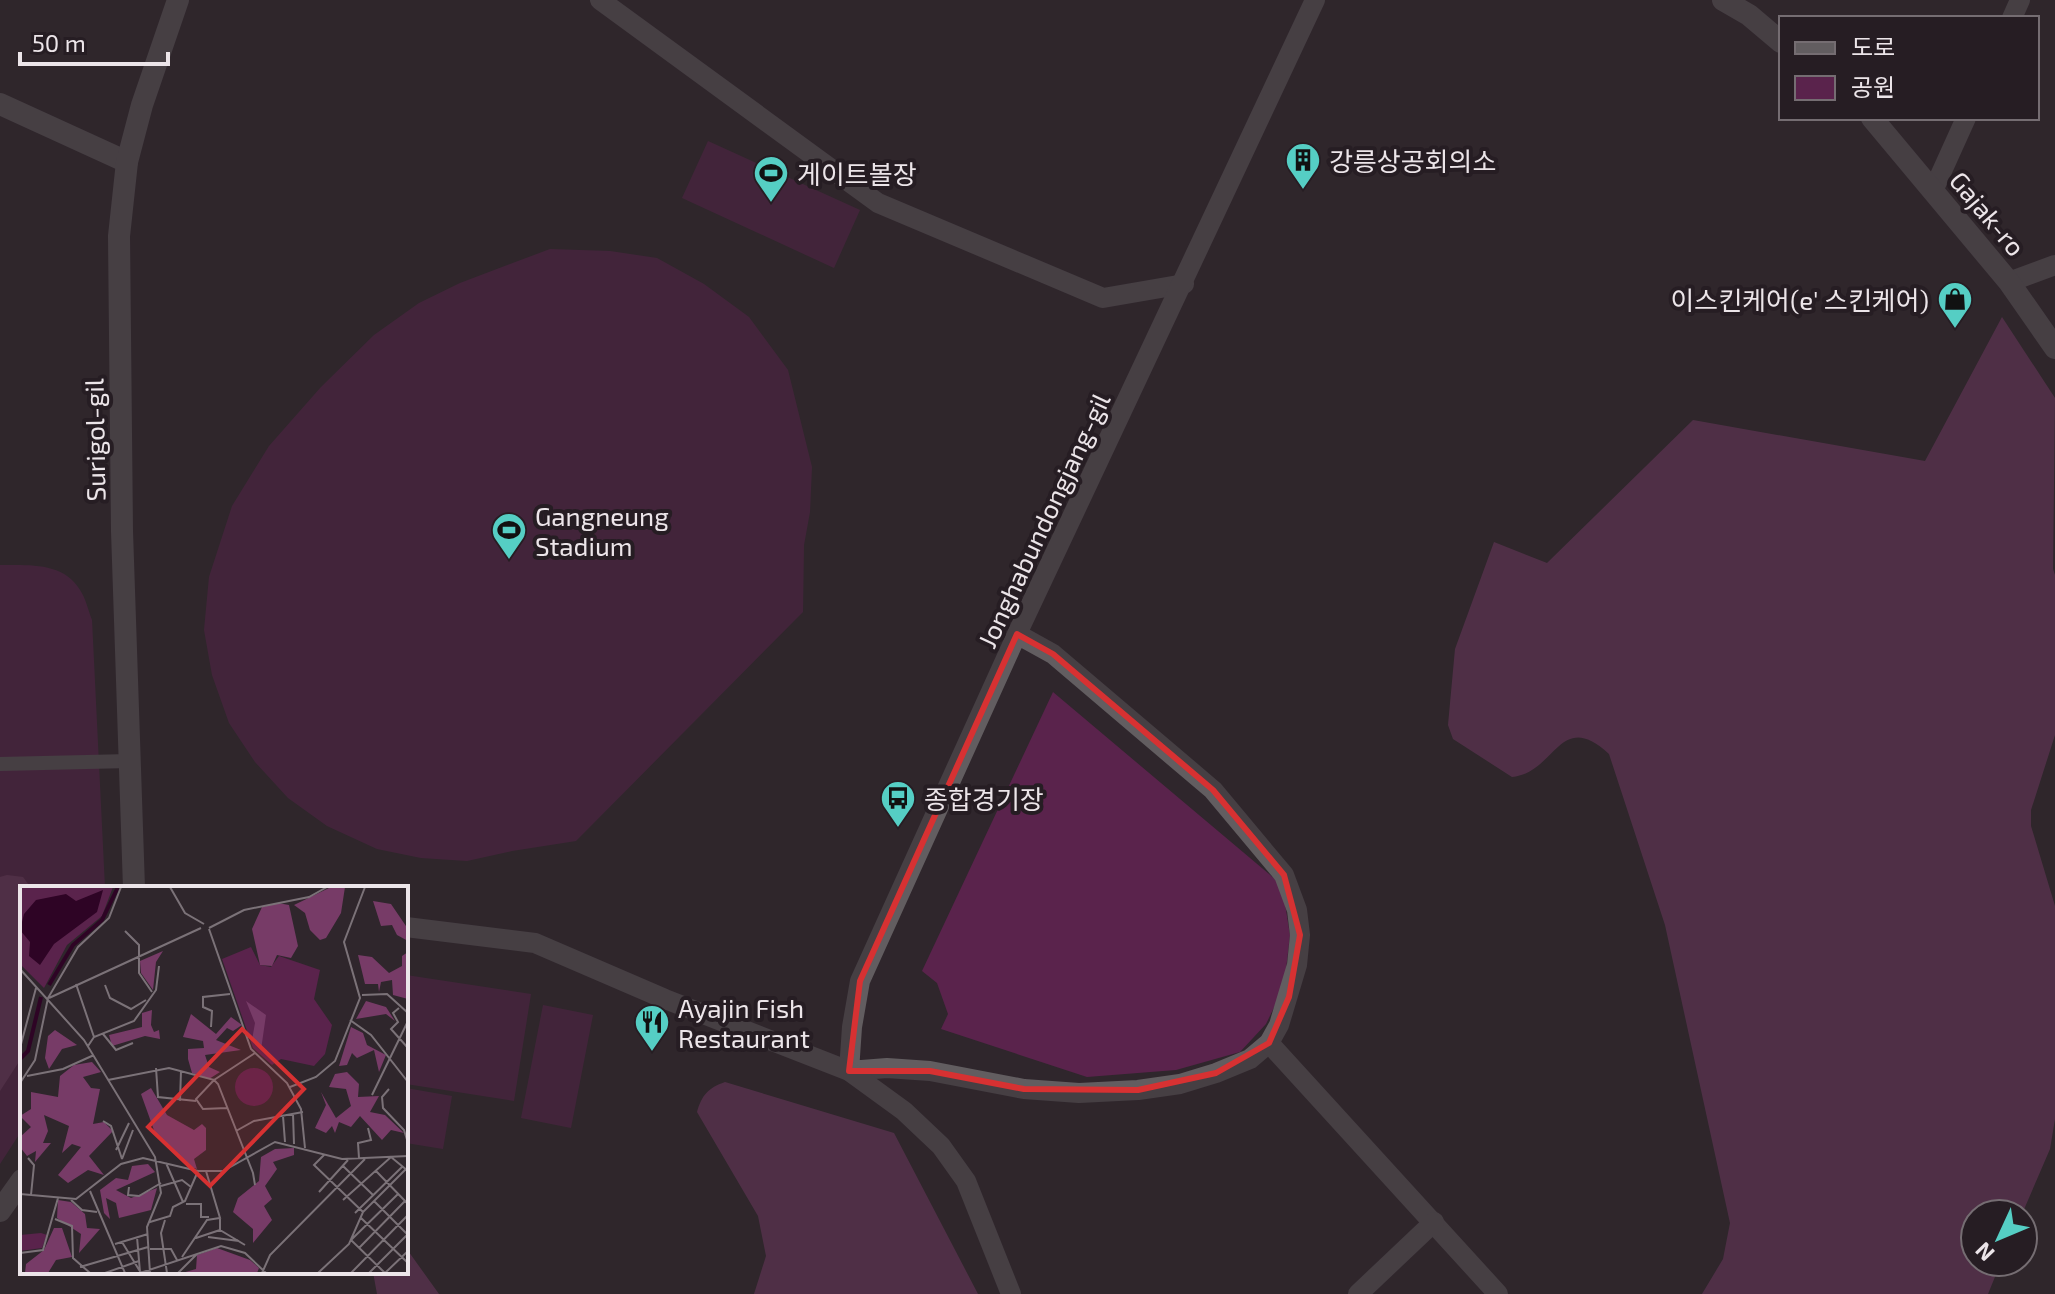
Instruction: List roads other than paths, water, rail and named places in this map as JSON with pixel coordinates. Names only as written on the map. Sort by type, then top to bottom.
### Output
[{"type":"street","name":"Surigol-gil","points":[[134,886],[122,531],[119,236],[127,162],[142,105],[178,0]]},
{"type":"street","points":[[600,0],[878,203],[1103,298],[1184,284]]},
{"type":"street","name":"Jonghabundongjang-gil","points":[[849,1071],[860,981],[1017,634],[1315,0]]},
{"type":"street","points":[[1723,0],[1749,15],[1779,40]]},
{"type":"street","points":[[0,104],[127,162]]},
{"type":"street","name":"Gajak-ro","points":[[1874,120],[2009,282],[2055,348]]},
{"type":"street","points":[[1933,191],[1965,120]]},
{"type":"street","points":[[2009,282],[2055,265]]},
{"type":"street","points":[[849,1071],[887,1068],[930,1071],[1024,1089],[1079,1093],[1138,1090],[1180,1084],[1250,1059],[1269,1043],[1279,1025],[1289,997],[1300,935],[1297,910],[1284,875],[1213,790],[1053,654],[1017,634]]},
{"type":"street","points":[[0,764],[130,761]]},
{"type":"street","points":[[408,927],[527,940],[665,999],[849,1071],[904,1111],[941,1146],[958,1169],[966,1181],[1011,1294]]},
{"type":"street","points":[[1269,1043],[1498,1294]]},
{"type":"street","points":[[0,1211],[20,1183]]},
{"type":"street","points":[[1358,1294],[1434,1222]]},
{"type":"place","name":"강릉상공회의소","points":[[1303,191]]},
{"type":"place","name":"게이트볼장","points":[[771,204]]},
{"type":"place","name":"이스킨케어(e' 스킨케어)","points":[[1955,330]]},
{"type":"place","name":"Gangneung Stadium","points":[[509,561]]},
{"type":"place","name":"종합경기장","points":[[898,829]]},
{"type":"place","name":"Ayajin Fish Restaurant","points":[[652,1053]]}]
